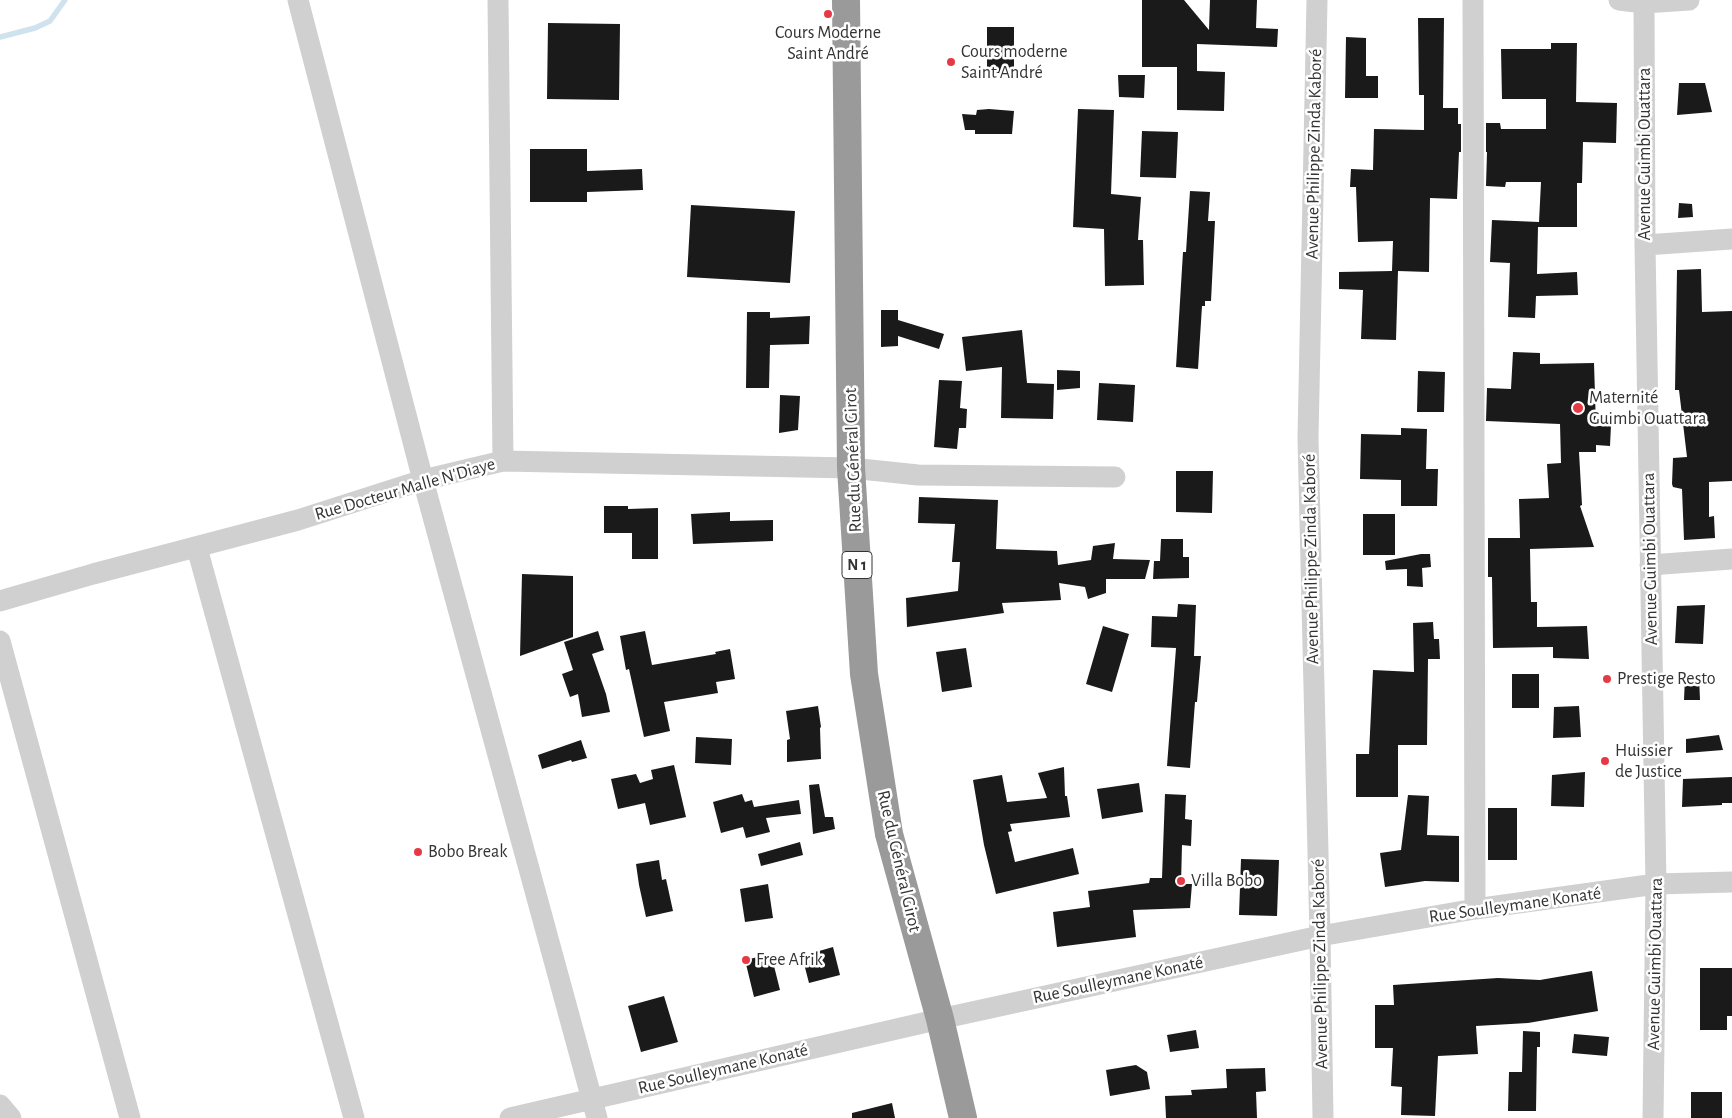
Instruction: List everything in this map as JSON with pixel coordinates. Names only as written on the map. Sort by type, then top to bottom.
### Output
[{"type":"highway","name":"Rue du Général Girot","points":[[846,0],[851,468],[864,674],[889,834],[940,1019],[963,1118]]},
{"type":"street","points":[[298,0],[423,480],[594,1108]]},
{"type":"street","points":[[498,0],[503,461]]},
{"type":"street","name":"Avenue Philippe Zinda Kaboré","points":[[1317,0],[1308,438],[1323,1118]]},
{"type":"street","points":[[1473,0],[1475,909]]},
{"type":"street","points":[[1619,0],[1689,0]]},
{"type":"street","name":"Avenue Guimbi Ouattara","points":[[1644,1],[1645,245],[1656,884],[1653,1118]]},
{"type":"street","points":[[1645,245],[1732,239]]},
{"type":"street","name":"Rue Docteur Malle N'Diaye","points":[[0,601],[93,574],[298,520],[423,480],[503,461],[851,468],[918,475],[1115,478]]},
{"type":"street","points":[[197,548],[354,1118]]},
{"type":"street","points":[[1650,564],[1732,559]]},
{"type":"street","points":[[0,641],[130,1118]]},
{"type":"street","name":"Rue Soulleymane Konaté","points":[[510,1118],[594,1108],[940,1019],[1320,936],[1475,909],[1656,884],[1732,882]]},
{"type":"street","points":[[0,1106],[11,1118]]},
{"type":"building","points":[[1142,0],[1184,0],[1209,30],[1210,0],[1257,0],[1256,28],[1278,29],[1277,47],[1197,44],[1197,71],[1225,72],[1224,111],[1177,110],[1177,67],[1142,67]]},
{"type":"building","points":[[1418,18],[1444,18],[1443,108],[1458,108],[1458,124],[1461,124],[1457,199],[1430,198],[1429,272],[1398,271],[1396,340],[1361,339],[1363,290],[1339,289],[1339,272],[1392,271],[1393,241],[1358,242],[1356,187],[1350,187],[1351,169],[1373,170],[1374,129],[1424,130],[1424,95],[1419,95]]},
{"type":"building","points":[[548,23],[620,24],[619,100],[547,99]]},
{"type":"building","points":[[987,27],[1014,27],[1014,73],[987,73]]},
{"type":"building","points":[[1346,37],[1366,38],[1366,76],[1378,76],[1378,98],[1345,98]]},
{"type":"building","points":[[1551,43],[1577,43],[1576,102],[1617,103],[1616,143],[1583,142],[1582,183],[1577,183],[1577,227],[1538,227],[1537,274],[1577,272],[1578,295],[1536,296],[1535,318],[1508,317],[1510,263],[1490,262],[1492,220],[1539,222],[1541,182],[1506,182],[1505,187],[1486,186],[1486,123],[1500,123],[1501,129],[1546,129],[1546,99],[1502,99],[1501,49],[1551,49]]},
{"type":"building","points":[[1118,75],[1145,75],[1144,98],[1119,97]]},
{"type":"building","points":[[1679,83],[1705,83],[1712,112],[1677,115]]},
{"type":"building","points":[[1078,109],[1114,110],[1111,194],[1141,197],[1138,240],[1143,240],[1144,285],[1105,286],[1104,229],[1073,227]]},
{"type":"building","points":[[977,110],[1014,111],[1012,134],[975,134],[975,130],[965,130],[962,114],[976,115]]},
{"type":"building","points":[[1142,131],[1178,132],[1176,178],[1140,177]]},
{"type":"building","points":[[530,149],[587,149],[587,171],[642,169],[643,190],[587,192],[587,202],[530,202]]},
{"type":"building","points":[[1190,191],[1210,192],[1208,221],[1215,221],[1211,301],[1205,301],[1205,306],[1202,306],[1198,369],[1176,367],[1183,252],[1186,252]]},
{"type":"building","points":[[1679,203],[1692,204],[1693,217],[1678,218]]},
{"type":"building","points":[[691,205],[795,211],[790,283],[687,277]]},
{"type":"building","points":[[1701,269],[1702,312],[1732,311],[1732,481],[1709,482],[1709,517],[1714,516],[1715,538],[1684,540],[1682,489],[1673,487],[1672,484],[1673,458],[1687,457],[1679,390],[1675,390],[1677,270]]},
{"type":"building","points":[[881,310],[898,310],[898,320],[944,334],[939,349],[898,336],[898,346],[881,347]]},
{"type":"building","points":[[747,312],[770,312],[770,318],[810,316],[809,344],[770,345],[769,388],[746,388]]},
{"type":"building","points":[[1022,330],[1027,383],[1054,384],[1053,419],[1001,418],[1002,367],[966,371],[962,337]]},
{"type":"building","points":[[1513,352],[1540,353],[1540,364],[1594,363],[1596,426],[1611,425],[1610,446],[1596,445],[1596,452],[1579,452],[1582,505],[1580,506],[1594,547],[1530,549],[1531,602],[1537,602],[1537,627],[1587,626],[1589,659],[1553,658],[1553,647],[1493,648],[1492,577],[1488,577],[1488,538],[1520,538],[1519,499],[1549,498],[1547,464],[1561,463],[1560,424],[1486,421],[1487,388],[1511,389]]},
{"type":"building","points":[[1057,370],[1080,371],[1080,388],[1057,390]]},
{"type":"building","points":[[1418,371],[1445,372],[1444,412],[1417,412]]},
{"type":"building","points":[[939,380],[962,381],[960,408],[967,409],[966,428],[959,428],[957,449],[934,447]]},
{"type":"building","points":[[1099,383],[1135,385],[1133,422],[1097,420]]},
{"type":"building","points":[[780,395],[800,396],[798,430],[779,433]]},
{"type":"building","points":[[1401,428],[1427,429],[1426,469],[1438,469],[1437,506],[1401,506],[1401,480],[1360,479],[1361,434],[1401,435]]},
{"type":"building","points":[[1176,471],[1213,471],[1212,513],[1176,512]]},
{"type":"building","points":[[919,497],[998,500],[996,549],[1057,551],[1058,565],[1091,560],[1093,546],[1115,543],[1113,559],[1150,560],[1145,579],[1106,579],[1106,593],[1088,599],[1085,587],[1059,583],[1061,600],[1002,603],[1004,613],[907,627],[906,598],[958,591],[960,562],[952,562],[955,524],[918,523]]},
{"type":"building","points":[[604,506],[628,506],[628,509],[658,508],[658,559],[632,559],[632,533],[604,533]]},
{"type":"building","points":[[730,512],[730,521],[773,520],[773,541],[693,544],[691,514]]},
{"type":"building","points":[[1363,514],[1395,514],[1395,555],[1363,555]]},
{"type":"building","points":[[1161,539],[1183,539],[1183,557],[1189,557],[1189,578],[1153,579],[1154,561],[1160,561]]},
{"type":"building","points":[[1430,554],[1431,567],[1422,568],[1423,587],[1407,586],[1407,569],[1386,570],[1385,561]]},
{"type":"building","points":[[522,574],[573,576],[573,637],[520,656]]},
{"type":"building","points":[[1178,604],[1196,605],[1194,656],[1201,656],[1190,768],[1167,766],[1176,648],[1151,647],[1152,616],[1177,617]]},
{"type":"building","points":[[1705,605],[1703,644],[1675,643],[1677,606]]},
{"type":"building","points":[[1433,622],[1434,639],[1439,639],[1440,659],[1428,659],[1427,745],[1398,745],[1398,797],[1356,797],[1356,754],[1369,754],[1373,670],[1414,672],[1413,623]]},
{"type":"building","points":[[1103,626],[1129,634],[1112,692],[1086,684]]},
{"type":"building","points":[[598,631],[604,650],[592,654],[606,694],[610,712],[582,717],[578,694],[570,697],[562,674],[573,670],[564,642]]},
{"type":"building","points":[[645,631],[652,665],[716,654],[715,652],[730,649],[735,679],[716,682],[718,693],[664,702],[670,731],[644,737],[629,669],[626,670],[620,636]]},
{"type":"building","points":[[966,648],[972,687],[942,692],[936,652]]},
{"type":"building","points":[[1512,674],[1539,674],[1539,708],[1512,708]]},
{"type":"building","points":[[1699,676],[1700,700],[1684,700],[1685,677]]},
{"type":"building","points":[[818,706],[821,727],[821,759],[787,762],[787,740],[790,739],[786,711]]},
{"type":"building","points":[[1579,706],[1581,737],[1553,738],[1554,707]]},
{"type":"building","points":[[1719,735],[1723,750],[1686,753],[1686,739]]},
{"type":"building","points":[[696,737],[732,739],[731,765],[695,763]]},
{"type":"building","points":[[581,740],[587,758],[572,762],[571,760],[542,769],[538,755]]},
{"type":"building","points":[[674,765],[686,817],[650,825],[645,803],[618,809],[611,779],[636,774],[640,783],[653,779],[651,770]]},
{"type":"building","points":[[1064,767],[1065,796],[1067,796],[1070,817],[1010,824],[1012,831],[1008,832],[1015,862],[1073,848],[1079,874],[996,894],[984,845],[973,780],[1002,775],[1007,802],[1047,798],[1038,773]]},
{"type":"building","points":[[1585,772],[1584,807],[1551,806],[1552,775]]},
{"type":"building","points":[[1732,777],[1732,803],[1682,807],[1683,779]]},
{"type":"building","points":[[1139,783],[1143,812],[1102,819],[1097,789]]},
{"type":"building","points":[[819,784],[825,817],[833,817],[835,829],[813,834],[809,785]]},
{"type":"building","points":[[742,794],[745,802],[752,800],[754,807],[799,800],[801,814],[766,818],[770,832],[746,838],[743,827],[721,833],[713,802]]},
{"type":"building","points":[[1165,794],[1186,795],[1185,819],[1192,820],[1191,846],[1182,845],[1181,884],[1192,884],[1190,908],[1133,910],[1136,937],[1057,947],[1053,912],[1090,907],[1088,891],[1149,883],[1150,878],[1162,878]]},
{"type":"building","points":[[1408,795],[1429,796],[1427,835],[1459,836],[1459,882],[1425,881],[1385,887],[1380,853],[1401,850]]},
{"type":"building","points":[[1488,808],[1517,808],[1517,860],[1488,860]]},
{"type":"building","points":[[800,842],[803,855],[761,866],[758,854]]},
{"type":"building","points":[[1241,859],[1279,860],[1277,916],[1239,915]]},
{"type":"building","points":[[659,860],[662,880],[666,879],[673,911],[646,917],[636,864]]},
{"type":"building","points":[[768,884],[773,918],[745,922],[740,889]]},
{"type":"building","points":[[833,947],[840,975],[809,983],[802,956]]},
{"type":"building","points":[[771,954],[780,990],[754,997],[745,960]]},
{"type":"building","points":[[1700,968],[1732,968],[1732,1016],[1727,1016],[1727,1030],[1700,1030]]},
{"type":"building","points":[[1592,971],[1598,1011],[1528,1023],[1476,1026],[1478,1054],[1438,1056],[1435,1116],[1401,1115],[1402,1087],[1391,1086],[1393,1048],[1375,1048],[1375,1005],[1394,1005],[1393,985],[1498,978],[1540,980]]},
{"type":"building","points":[[664,996],[678,1042],[641,1052],[628,1006]]},
{"type":"building","points":[[1196,1030],[1199,1048],[1170,1052],[1167,1035]]},
{"type":"building","points":[[1523,1031],[1540,1032],[1540,1047],[1537,1047],[1536,1111],[1508,1111],[1509,1072],[1522,1072]]},
{"type":"building","points":[[1574,1034],[1609,1037],[1607,1056],[1572,1053]]},
{"type":"building","points":[[1136,1065],[1147,1072],[1150,1089],[1110,1096],[1106,1070]]},
{"type":"building","points":[[1265,1068],[1266,1091],[1256,1092],[1257,1118],[1166,1118],[1165,1096],[1192,1095],[1191,1090],[1227,1088],[1226,1069]]},
{"type":"building","points":[[1691,1092],[1722,1092],[1722,1118],[1691,1118]]},
{"type":"building","points":[[892,1103],[895,1118],[852,1118],[852,1113]]},
{"type":"waterway","points":[[0,37],[35,28],[50,21],[65,0]]},
{"type":"place","name":"Cours Moderne Saint André","points":[[828,14]]},
{"type":"place","name":"Cours moderne Saint André","points":[[951,62]]},
{"type":"place","name":"Maternité Guimbi Ouattara","points":[[1578,408]]},
{"type":"place","name":"Prestige Resto","points":[[1607,679]]},
{"type":"place","name":"Huissier de Justice","points":[[1605,761]]},
{"type":"place","name":"Bobo Break","points":[[418,852]]},
{"type":"place","name":"Villa Bobo","points":[[1181,881]]},
{"type":"place","name":"Free Afrik","points":[[746,960]]}]
